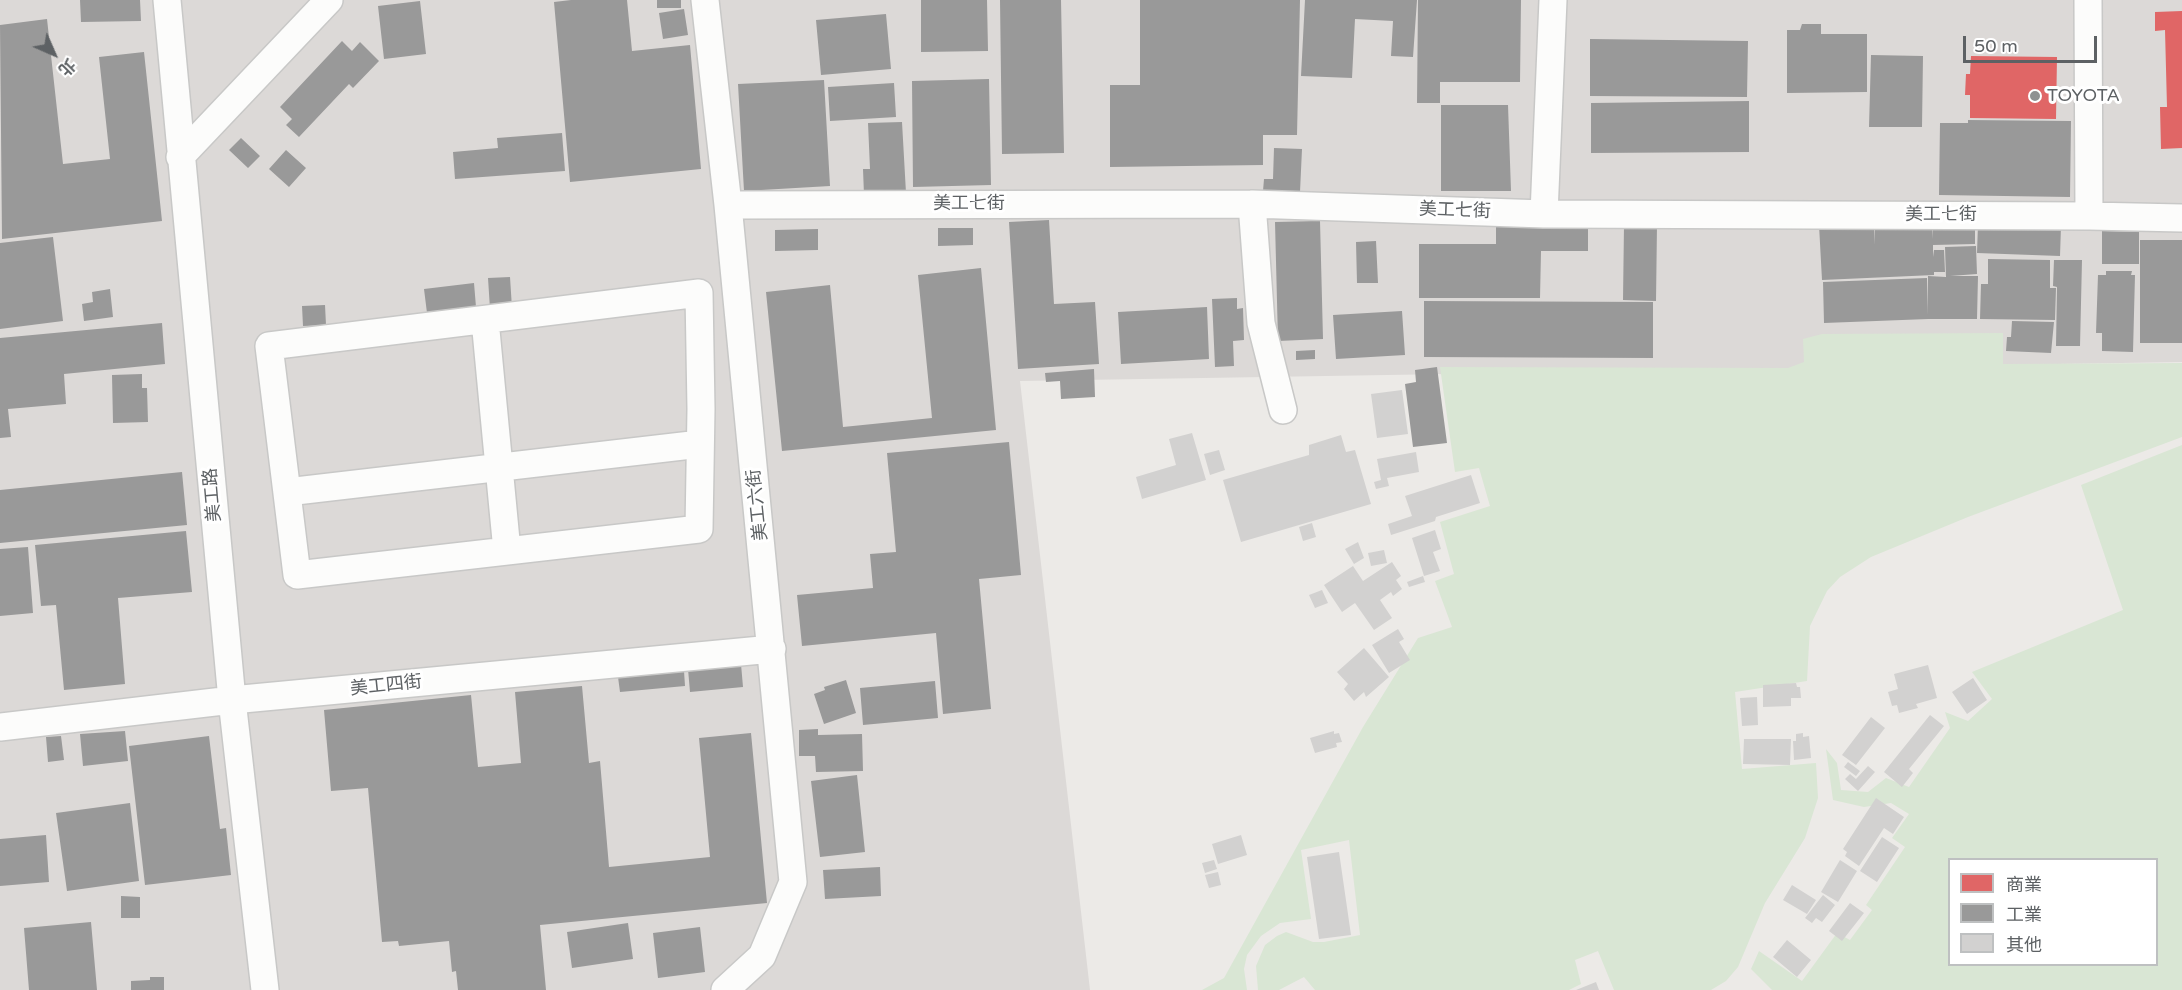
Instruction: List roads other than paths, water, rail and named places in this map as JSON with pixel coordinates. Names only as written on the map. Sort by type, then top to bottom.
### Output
[{"type":"street","name":"美工路","points":[[167,0],[232,700],[265,990]]},
{"type":"street","points":[[180,157],[329,0]]},
{"type":"street","name":"美工六街","points":[[705,0],[728,205],[793,882],[762,956],[725,990]]},
{"type":"street","points":[[1544,214],[1553,0]]},
{"type":"street","points":[[2088,0],[2089,216]]},
{"type":"street","points":[[1252,204],[1261,323],[1283,410]]},
{"type":"street","name":"美工七街","points":[[728,205],[1252,204],[1544,214],[2182,218]]},
{"type":"street","points":[[699,293],[700,444],[699,529],[297,575],[269,346],[699,293]]},
{"type":"street","points":[[485,320],[507,551]]},
{"type":"street","points":[[286,492],[700,444]]},
{"type":"street","name":"美工四街","points":[[0,726],[232,700],[772,649]]},
{"type":"place","name":"TOYOTA","points":[[2035,96]]}]
